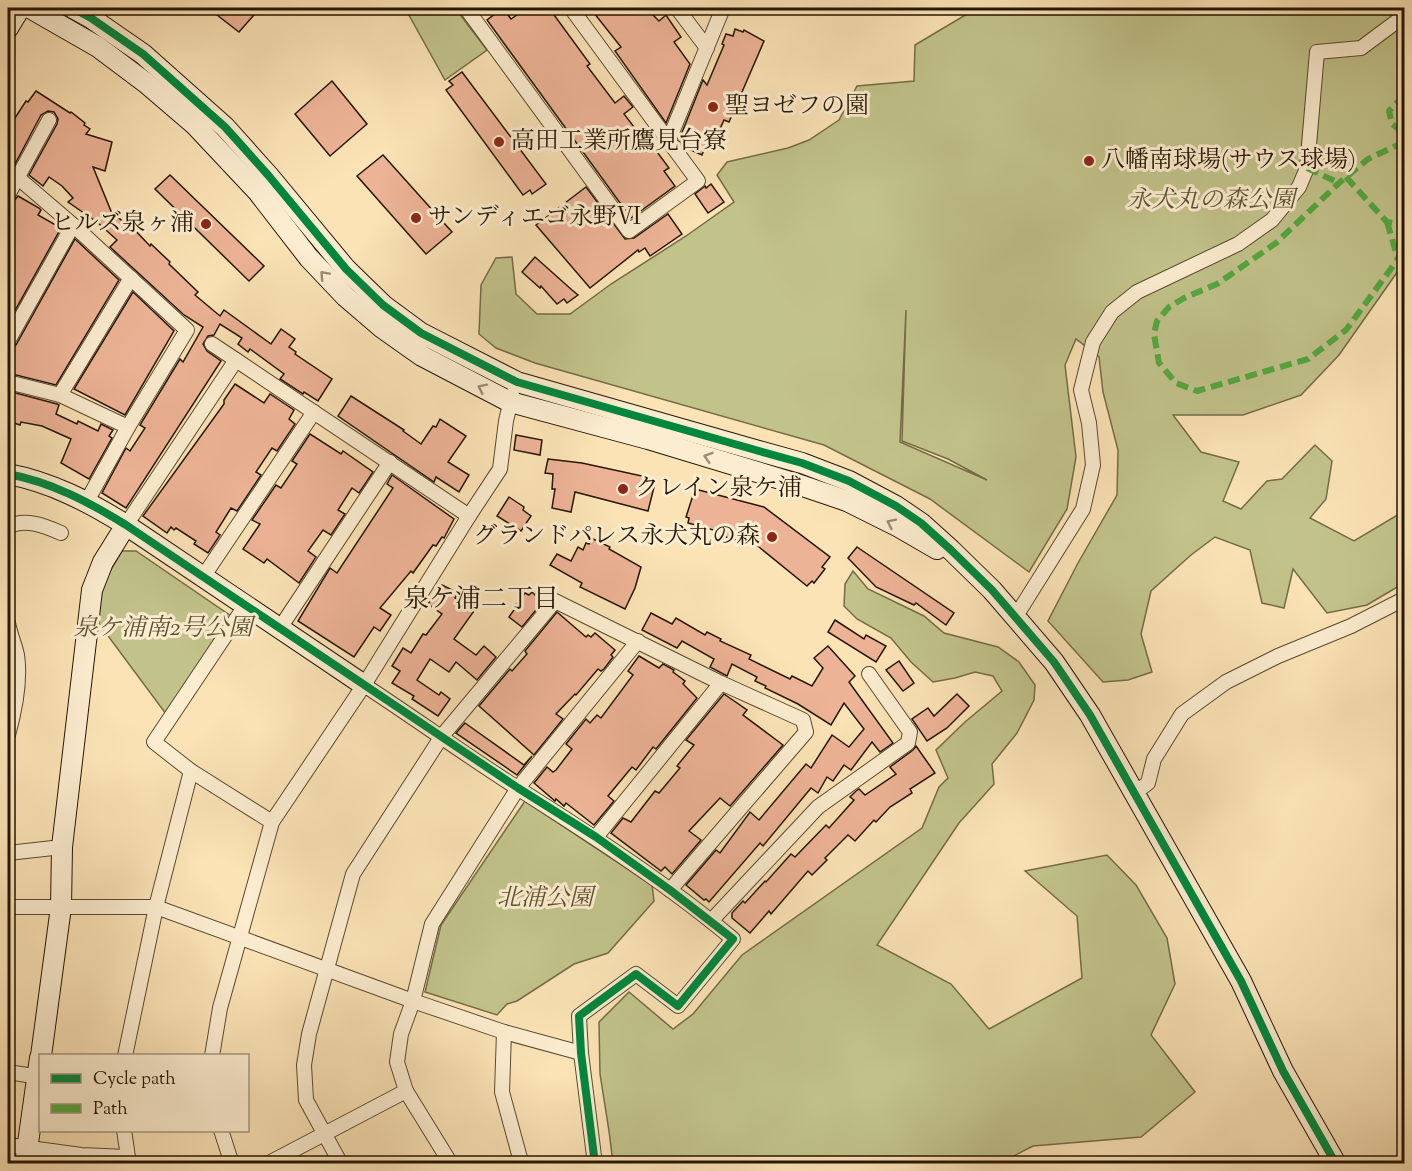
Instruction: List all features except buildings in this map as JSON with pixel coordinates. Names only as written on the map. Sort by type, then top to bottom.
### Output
[{"type":"street","points":[[8,28],[20,8]]},
{"type":"street","points":[[30,8],[98,47],[147,83],[195,125],[258,192],[309,258],[345,297],[381,327],[422,356],[510,402],[669,445],[847,501],[899,527],[937,550],[992,590]]},
{"type":"street","points":[[73,8],[143,54],[225,127],[346,269],[383,305],[421,333],[517,382],[802,463],[849,481],[921,523],[1016,616],[1054,662],[1090,715],[1241,981],[1283,1071],[1336,1164]]},
{"type":"street","points":[[466,8],[629,231],[698,181],[571,8]]},
{"type":"street","points":[[677,8],[707,48]]},
{"type":"street","points":[[668,142],[723,8]]},
{"type":"street","points":[[1016,616],[1083,508],[1093,465],[1089,423],[1081,390],[1093,342],[1112,312],[1137,292],[1238,244],[1272,220],[1299,187],[1307,168],[1317,52],[1361,48],[1404,16]]},
{"type":"street","points":[[8,195],[49,120]]},
{"type":"street","points":[[17,177],[187,330],[128,427],[87,501]]},
{"type":"street","points":[[8,341],[73,225]]},
{"type":"street","points":[[60,395],[131,278]]},
{"type":"street","points":[[212,344],[469,516]]},
{"type":"street","points":[[42,1054],[61,907],[62,848],[92,590],[103,562],[126,525],[236,360]]},
{"type":"street","points":[[8,382],[60,395],[128,427]]},
{"type":"street","points":[[212,1054],[220,1008],[272,822],[364,685],[500,469],[510,402],[517,382]]},
{"type":"street","points":[[203,577],[314,412]]},
{"type":"street","points":[[280,628],[390,462]]},
{"type":"street","points":[[8,474],[33,478],[87,501],[126,525],[518,788],[596,837],[733,939],[678,1006],[636,974],[579,1016],[581,1053],[595,1164]]},
{"type":"street","points":[[8,527],[18,522],[41,525],[61,533]]},
{"type":"street","points":[[1135,793],[1149,783],[1154,759],[1182,714],[1226,682],[1278,656],[1351,626],[1404,599]]},
{"type":"street","points":[[341,1164],[306,1100],[304,1065],[309,1034],[353,874],[441,736],[555,601],[803,720],[806,732],[670,890]]},
{"type":"street","points":[[245,606],[154,742],[191,771],[272,822]]},
{"type":"street","points":[[8,623],[17,656],[18,685],[15,712],[8,735]]},
{"type":"street","points":[[451,1164],[406,1091],[397,1062],[401,1034],[413,1000],[432,924],[518,788],[638,641]]},
{"type":"street","points":[[711,921],[818,807],[908,743],[910,732],[869,674]]},
{"type":"street","points":[[596,837],[721,682]]},
{"type":"street","points":[[125,1054],[156,907],[191,771]]},
{"type":"street","points":[[8,853],[62,848]]},
{"type":"street","points":[[8,907],[156,907],[504,1032],[581,1053]]},
{"type":"street","points":[[504,1032],[502,1092],[520,1158],[512,1164]]},
{"type":"street","points":[[8,1072],[39,1067]]},
{"type":"street","points":[[39,1071],[20,1152],[81,1159],[128,1160],[124,1132]]},
{"type":"street","points":[[267,1164],[406,1091]]},
{"type":"street","points":[[221,1132],[232,1164]]},
{"type":"green space","points":[[405,8],[455,8],[487,50],[445,80]]},
{"type":"green space","name":"永犬丸の森公園","points":[[977,8],[1404,8],[1404,264],[1339,355],[1301,395],[1243,415],[1173,415],[1201,452],[1239,462],[1223,501],[1241,509],[1267,481],[1282,479],[1315,445],[1332,461],[1326,499],[1310,518],[1354,541],[1401,513],[1404,502],[1404,583],[1367,605],[1327,613],[1293,569],[1284,608],[1262,603],[1250,550],[1215,537],[1151,591],[1141,634],[1152,672],[1128,680],[1103,682],[1048,621],[1117,495],[1118,450],[1103,392],[1099,357],[1076,339],[1065,365],[1076,457],[1067,509],[1029,572],[930,499],[824,445],[535,363],[496,348],[479,334],[481,285],[496,258],[512,257],[516,294],[537,314],[570,314],[734,202],[717,175],[727,162],[788,148],[809,140],[839,120],[857,86],[914,81],[915,45]],"holes":[[[906,310],[902,441],[948,459],[987,480],[900,442]]]},
{"type":"green space","name":"泉ケ浦南2号公園","points":[[122,551],[136,551],[231,616],[166,714],[97,621],[103,583]]},
{"type":"green space","points":[[853,571],[868,589],[924,616],[944,633],[998,647],[1019,662],[1035,685],[1034,700],[1017,733],[992,764],[994,784],[959,823],[877,945],[951,984],[989,1029],[1082,978],[1077,916],[1025,871],[1107,855],[1136,885],[1167,938],[1175,984],[1151,1035],[1195,1092],[1141,1137],[1033,1146],[1000,1163],[613,1163],[600,1074],[599,1022],[629,992],[673,1029],[693,1014],[742,955],[922,828],[939,787],[948,778],[936,750],[1002,691],[993,676],[975,672],[933,682],[911,662],[891,638],[857,619],[844,606],[845,584]]},
{"type":"green space","name":"北浦公園","points":[[525,801],[652,885],[654,901],[608,953],[574,964],[517,1001],[507,1004],[497,1015],[425,992],[441,925]]},
{"type":"marked path","points":[[1404,95],[1389,111],[1392,124],[1404,133]]},
{"type":"marked path","points":[[1404,142],[1368,159],[1339,183],[1276,243],[1217,284],[1169,307],[1157,321],[1154,334],[1159,363],[1176,383],[1197,391],[1308,359],[1346,330],[1398,259],[1404,243]]},
{"type":"marked path","points":[[1307,168],[1339,183]]},
{"type":"marked path","points":[[1346,177],[1387,222],[1404,225]]},
{"type":"marked path","points":[[1387,222],[1398,259]]},
{"type":"cycle path","points":[[73,8],[143,54],[225,127],[346,269],[383,305],[421,333],[517,382],[802,463],[849,481],[896,506],[921,523],[951,550],[992,590],[1054,662],[1090,715],[1241,981],[1283,1071],[1336,1164]]},
{"type":"cycle path","points":[[8,474],[39,482],[69,494],[126,525],[518,788],[596,837],[733,939],[678,1006],[636,974],[579,1016],[581,1053],[595,1164]]},
{"type":"place","name":"聖ヨゼフの園","points":[[713,107]]},
{"type":"place","name":"高田工業所鷹見台寮","points":[[499,142]]},
{"type":"place","name":"八幡南球場(サウス球場)","points":[[1089,161]]},
{"type":"place","name":"サンディエゴ永野Ⅵ","points":[[416,218]]},
{"type":"place","name":"ヒルズ泉ヶ浦","points":[[206,224]]},
{"type":"place","name":"クレイン泉ケ浦","points":[[623,489]]},
{"type":"place","name":"グランドパレス永犬丸の森","points":[[772,537]]},
{"type":"district","name":"泉ケ浦二丁目","points":[[481,600]]}]
